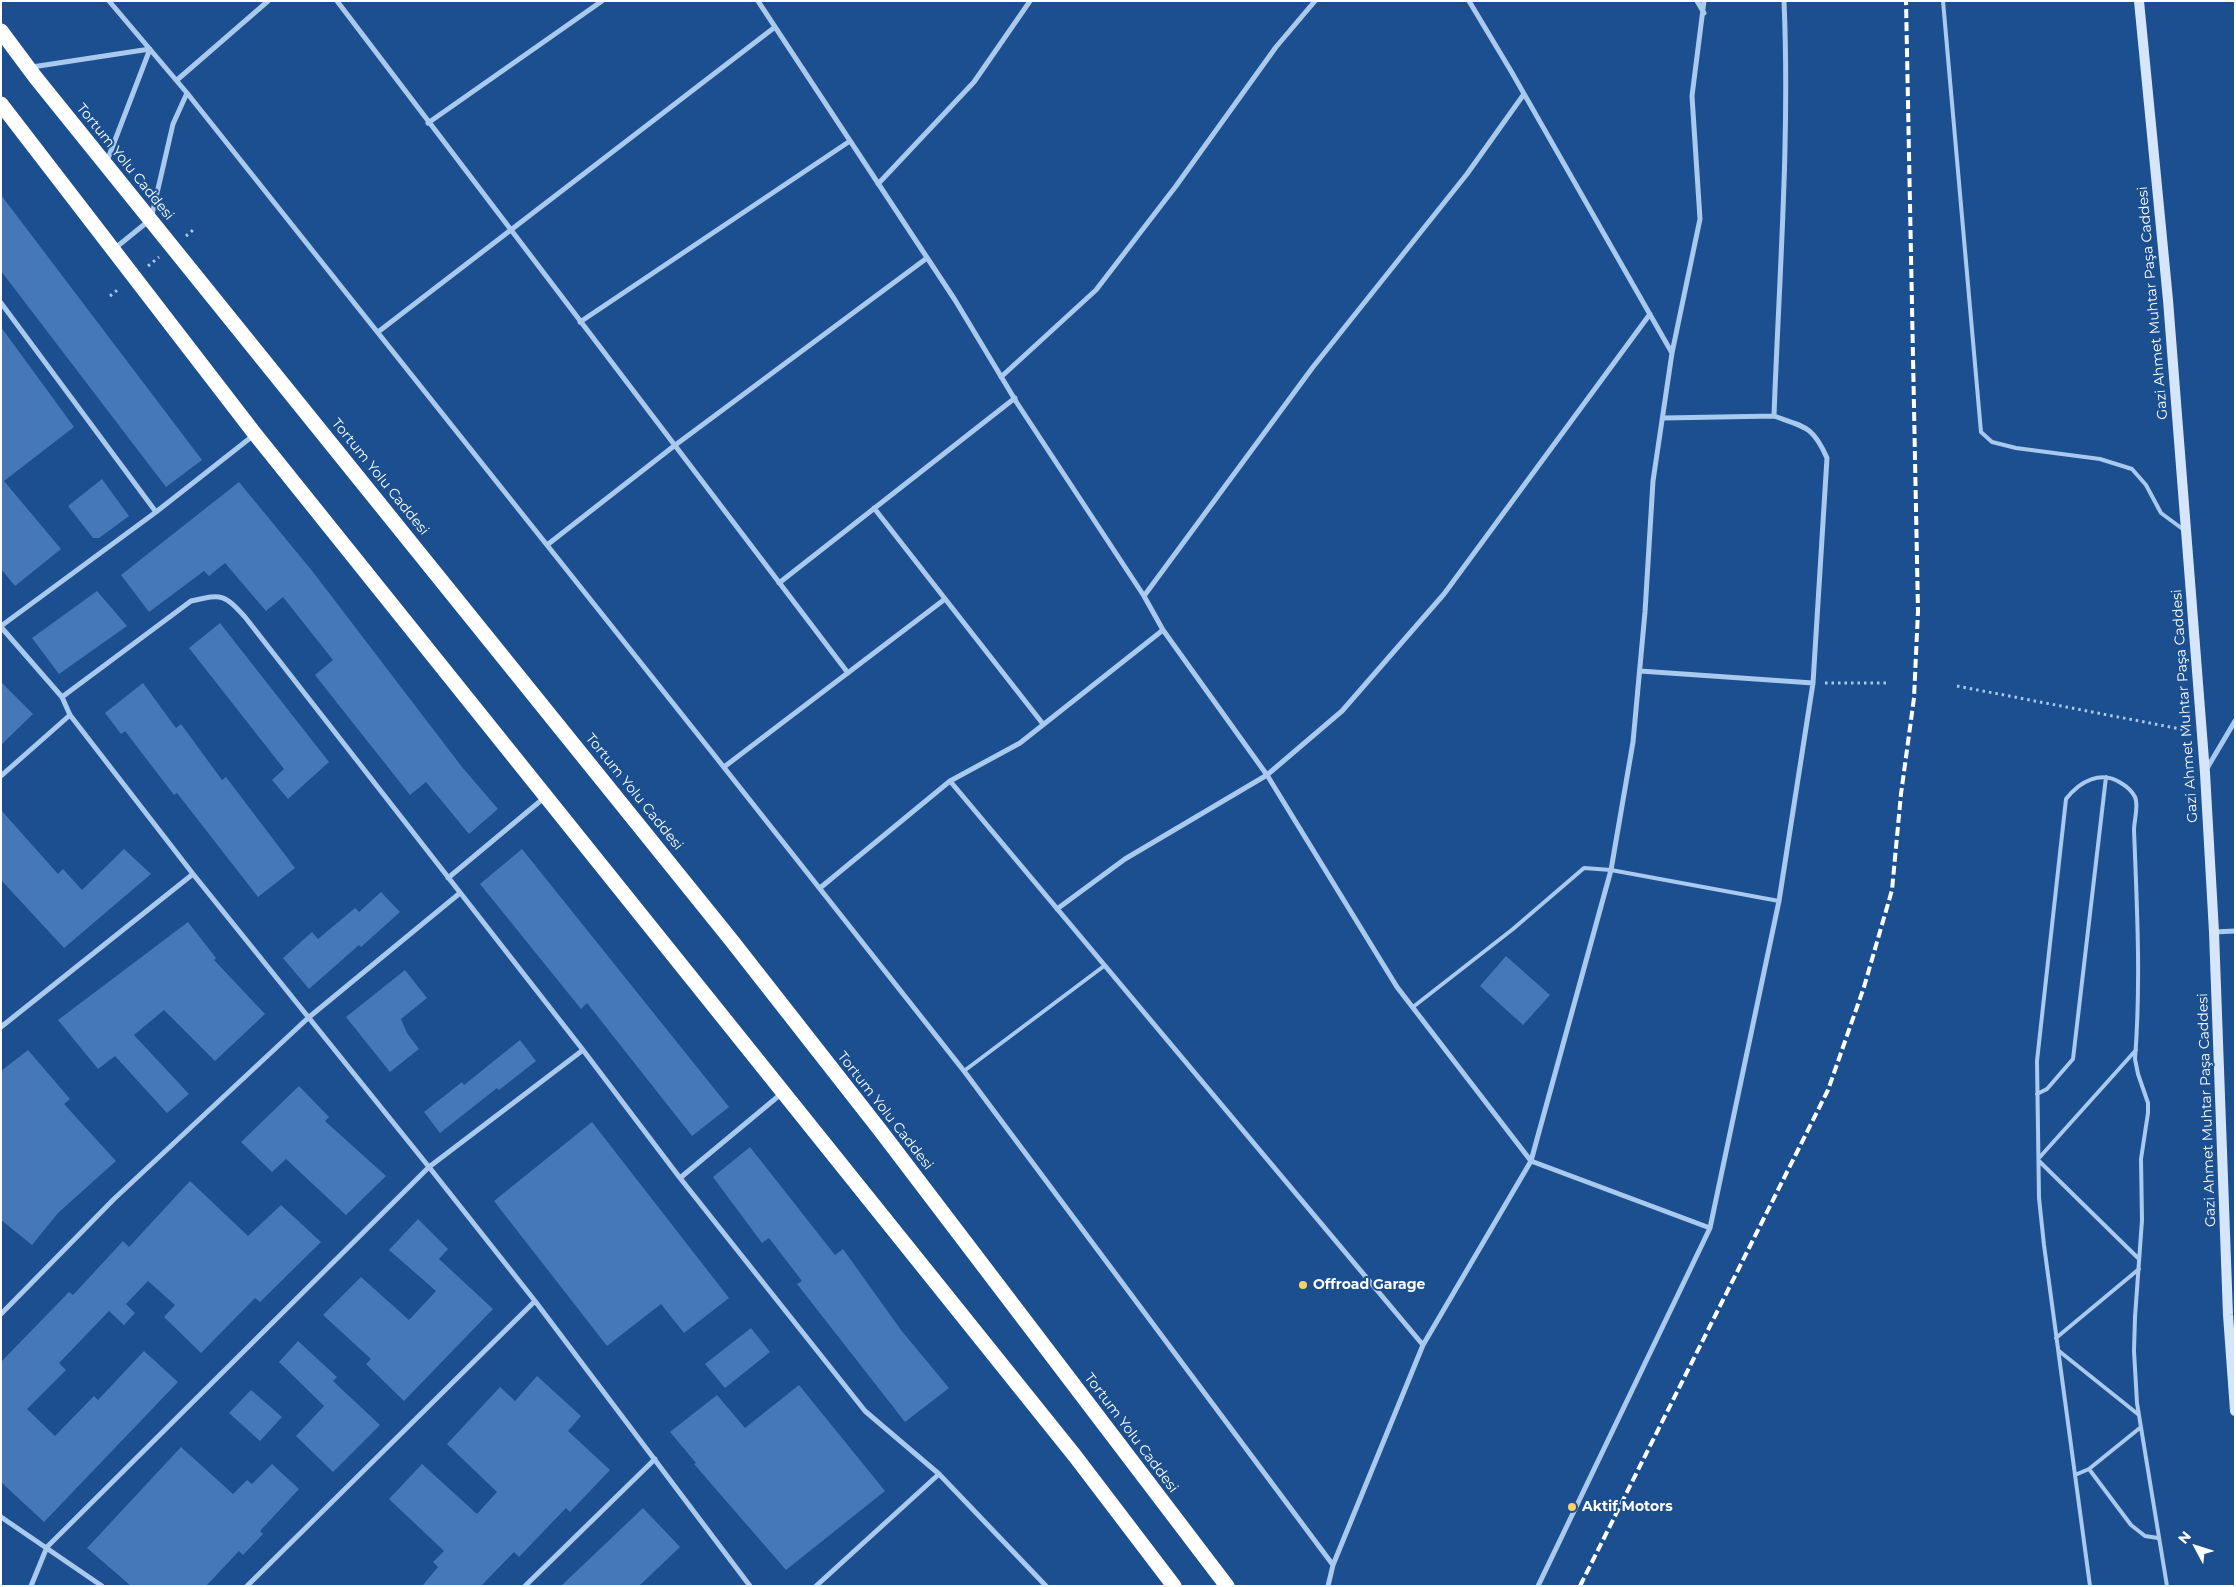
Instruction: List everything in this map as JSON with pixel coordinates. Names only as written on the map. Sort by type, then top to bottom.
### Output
[{"type":"highway","name":"Tortum Yolu Caddesi","points":[[1,31],[28,68],[726,934],[880,1130],[1227,1586]]},
{"type":"highway","points":[[2,107],[255,434],[1075,1456],[1174,1586]]},
{"type":"street","points":[[109,1],[177,80],[964,1071],[1333,1566]]},
{"type":"street","points":[[177,80],[268,1]]},
{"type":"street","points":[[337,1],[848,673]]},
{"type":"street","points":[[428,123],[602,1]]},
{"type":"street","points":[[758,1],[927,258],[1164,630],[1267,774],[1397,987],[1530,1161],[1710,1228]]},
{"type":"street","points":[[878,184],[974,82],[1030,1]]},
{"type":"street","points":[[1002,377],[1096,290],[1176,186],[1276,48],[1315,1]]},
{"type":"street","points":[[1469,1],[1672,354]]},
{"type":"street","points":[[1697,1],[1704,13]]},
{"type":"street","points":[[1328,1586],[1333,1566],[1423,1345],[1530,1161],[1610,870],[1633,742],[1640,671],[1653,481],[1664,418],[1672,354],[1700,219],[1692,96],[1704,13],[1704,1]]},
{"type":"street","points":[[1774,416],[1782,246],[1786,51],[1784,1]]},
{"type":"street","name":"Gazi Ahmet Muhtar Paşa Caddesi","points":[[2139,1],[2168,300],[2205,773],[2214,932],[2235,1411]]},
{"type":"street","points":[[378,332],[775,27]]},
{"type":"street","points":[[28,68],[150,48]]},
{"type":"street","points":[[106,164],[150,48]]},
{"type":"street","points":[[113,249],[151,219],[173,124],[187,93]]},
{"type":"street","points":[[1144,596],[1312,367],[1467,174],[1524,94]]},
{"type":"street","points":[[580,322],[850,141]]},
{"type":"street","points":[[547,545],[674,446],[927,258]]},
{"type":"street","points":[[1,304],[156,512]]},
{"type":"street","points":[[1057,909],[1125,858],[1267,774],[1342,711],[1444,594],[1650,314]]},
{"type":"street","points":[[779,583],[1015,398]]},
{"type":"street","points":[[1538,1586],[1710,1228],[1779,901],[1813,683],[1827,458],[1818,437],[1802,426],[1774,416],[1664,418]]},
{"type":"street","points":[[255,434],[156,512],[1,627],[62,697],[70,715],[192,874],[430,1167],[535,1301],[750,1586]]},
{"type":"street","points":[[874,508],[1043,724]]},
{"type":"street","points":[[62,697],[191,601],[215,596],[228,599],[245,617],[864,1412],[940,1474],[1046,1586]]},
{"type":"street","points":[[724,767],[945,599]]},
{"type":"street","points":[[820,888],[950,781],[1020,743],[1164,630]]},
{"type":"street","points":[[1640,671],[1813,683]]},
{"type":"street","points":[[1,776],[70,715]]},
{"type":"street","points":[[2205,773],[2235,721]]},
{"type":"street","points":[[950,781],[1423,1345]]},
{"type":"street","points":[[448,878],[545,796]]},
{"type":"street","points":[[1,1028],[192,874]]},
{"type":"street","points":[[1,1314],[114,1199],[308,1018],[460,893]]},
{"type":"street","points":[[2214,932],[2235,931]]},
{"type":"street","points":[[31,1586],[48,1547],[430,1167],[583,1050]]},
{"type":"street","points":[[680,1178],[782,1093]]},
{"type":"street","points":[[248,1586],[535,1301]]},
{"type":"street","points":[[525,1586],[656,1459]]},
{"type":"street","points":[[816,1586],[940,1474]]},
{"type":"street","points":[[1,1517],[48,1547],[102,1586]]},
{"type":"lane","points":[[1943,1],[1982,432],[1992,442],[2016,448],[2100,459],[2132,469],[2146,485],[2161,513],[2186,531]]},
{"type":"lane","points":[[2090,1586],[2044,1245],[2038,1159],[2037,1060],[2066,799],[2083,782],[2098,777],[2106,777],[2124,785],[2135,797],[2136,802],[2134,828],[2138,949],[2136,1050],[2138,1074],[2148,1103],[2148,1113],[2141,1159],[2142,1220],[2134,1351],[2139,1415],[2167,1586]]},
{"type":"lane","points":[[2037,1094],[2047,1089],[2073,1059],[2106,777]]},
{"type":"lane","points":[[1413,1007],[1513,929],[1584,868],[1610,870],[1779,901]]},
{"type":"lane","points":[[964,1071],[1104,966]]},
{"type":"lane","points":[[2038,1159],[2136,1050]]},
{"type":"lane","points":[[2038,1159],[2139,1259]]},
{"type":"lane","points":[[2056,1338],[2139,1268]]},
{"type":"lane","points":[[2058,1350],[2139,1415]]},
{"type":"lane","points":[[2075,1475],[2089,1469],[2141,1427]]},
{"type":"lane","points":[[2089,1469],[2131,1525],[2145,1536],[2158,1538]]},
{"type":"path","points":[[110,296],[193,230]]},
{"type":"path","points":[[1813,683],[1889,683]]},
{"type":"path","points":[[1957,686],[2202,733]]},
{"type":"building","points":[[1,195],[202,460],[166,487],[1,271]]},
{"type":"building","points":[[1,327],[74,427],[4,481],[61,549],[15,586],[1,569]]},
{"type":"building","points":[[102,479],[129,516],[99,538],[93,538],[68,506]]},
{"type":"building","points":[[239,482],[313,572],[462,767],[498,809],[469,834],[426,782],[410,795],[315,675],[333,660],[283,597],[266,611],[225,563],[209,576],[204,571],[149,612],[121,575]]},
{"type":"building","points":[[97,591],[127,626],[59,674],[32,638]]},
{"type":"building","points":[[220,623],[329,762],[288,799],[272,780],[284,769],[189,648]]},
{"type":"building","points":[[1,682],[33,714],[1,745]]},
{"type":"building","points":[[143,683],[176,728],[181,724],[222,780],[226,777],[295,868],[258,897],[177,793],[174,795],[125,731],[121,734],[105,713]]},
{"type":"building","points":[[1,810],[58,874],[63,869],[82,890],[124,849],[151,874],[64,948],[1,880]]},
{"type":"building","points":[[522,849],[729,1107],[692,1136],[587,1003],[581,1009],[480,884]]},
{"type":"building","points":[[381,892],[400,912],[361,947],[359,945],[309,989],[283,958],[312,932],[318,939],[355,908],[359,912]]},
{"type":"building","points":[[188,922],[216,958],[214,960],[265,1014],[215,1061],[164,1010],[134,1035],[189,1094],[167,1113],[115,1056],[98,1069],[58,1020]]},
{"type":"building","points":[[1506,956],[1550,995],[1523,1025],[1480,986]]},
{"type":"building","points":[[405,970],[427,998],[401,1019],[407,1033],[419,1049],[390,1072],[346,1017]]},
{"type":"building","points":[[520,1040],[536,1061],[499,1090],[497,1088],[440,1133],[424,1112],[462,1082],[464,1085]]},
{"type":"building","points":[[28,1050],[70,1099],[64,1104],[116,1161],[58,1213],[32,1245],[1,1220],[1,1071]]},
{"type":"building","points":[[299,1086],[329,1117],[325,1121],[386,1176],[346,1215],[286,1159],[272,1172],[241,1142]]},
{"type":"building","points":[[592,1122],[729,1298],[684,1333],[661,1304],[607,1346],[494,1201]]},
{"type":"building","points":[[750,1147],[835,1255],[843,1249],[901,1330],[949,1388],[905,1422],[797,1284],[802,1281],[769,1238],[762,1243],[713,1177]]},
{"type":"building","points":[[190,1181],[248,1236],[281,1205],[321,1242],[260,1302],[255,1298],[201,1353],[164,1317],[175,1305],[148,1281],[126,1304],[135,1313],[124,1325],[109,1311],[59,1363],[66,1370],[27,1409],[55,1436],[94,1396],[98,1400],[144,1351],[178,1382],[44,1522],[1,1482],[1,1362],[69,1292],[73,1295],[123,1241],[129,1247]]},
{"type":"building","points":[[418,1219],[448,1249],[439,1259],[493,1309],[404,1401],[366,1364],[371,1359],[323,1315],[361,1277],[409,1320],[436,1291],[389,1250]]},
{"type":"building","points":[[751,1328],[770,1352],[725,1388],[705,1364]]},
{"type":"building","points":[[298,1341],[337,1377],[333,1381],[380,1425],[333,1472],[296,1436],[324,1406],[279,1362]]},
{"type":"building","points":[[537,1376],[581,1416],[568,1431],[610,1470],[570,1512],[566,1508],[519,1557],[514,1552],[481,1586],[422,1586],[438,1567],[433,1562],[444,1551],[389,1499],[422,1464],[477,1514],[497,1492],[447,1444],[500,1387],[515,1401]]},
{"type":"building","points":[[799,1385],[885,1491],[786,1570],[694,1464],[696,1463],[670,1432],[717,1395],[745,1428]]},
{"type":"building","points":[[251,1390],[282,1417],[260,1441],[229,1413]]},
{"type":"building","points":[[181,1447],[233,1494],[247,1480],[252,1484],[272,1464],[299,1489],[260,1531],[263,1534],[243,1555],[239,1551],[206,1586],[131,1586],[87,1548]]},
{"type":"building","points":[[643,1508],[680,1547],[639,1586],[561,1586]]},
{"type":"railway","points":[[1580,1586],[1828,1090],[1864,987],[1892,890],[1901,794],[1914,698],[1918,611],[1906,1]]},
{"type":"place","name":"Offroad Garage","points":[[1303,1285]]},
{"type":"place","name":"Aktif Motors","points":[[1572,1507]]}]
